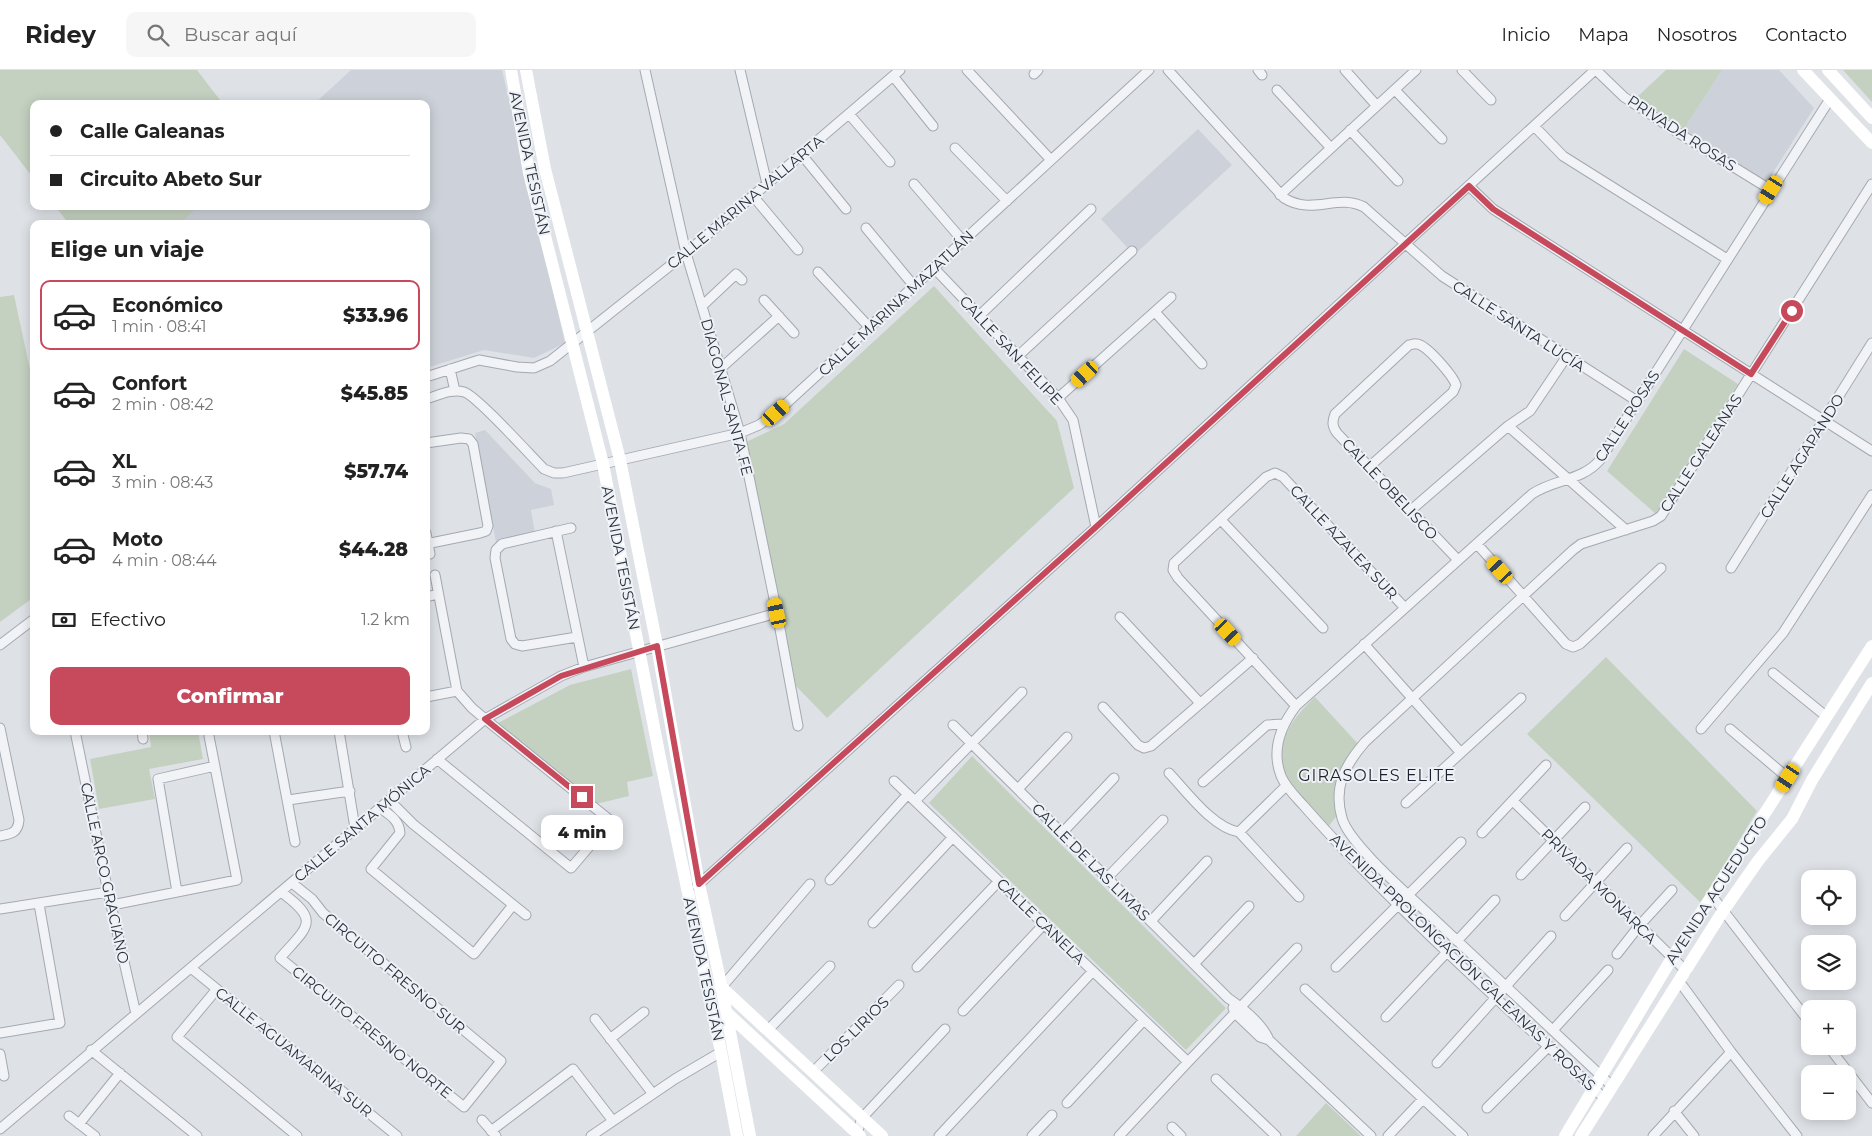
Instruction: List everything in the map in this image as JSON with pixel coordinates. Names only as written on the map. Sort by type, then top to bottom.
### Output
[{"type":"street","name":"AVENIDA TESISTÁN","points":[[511,70],[529,173],[603,464],[737,1136]]},
{"type":"street","name":"AVENIDA TESISTÁN","points":[[526,70],[545,169],[620,460],[657,646],[699,884],[727,1013],[750,1136]]},
{"type":"street","name":"DIAGONAL SANTA FE","points":[[645,70],[686,253],[740,433],[798,726]]},
{"type":"street","points":[[740,70],[767,184]]},
{"type":"street","points":[[967,70],[1051,160]]},
{"type":"street","name":"CALLE MARINA MAZATLÁN","points":[[455,391],[465,392],[479,403],[544,469],[554,473],[563,473],[740,433],[759,425],[776,413],[870,328],[1149,70]]},
{"type":"street","points":[[1168,70],[1280,195],[1416,70]]},
{"type":"street","points":[[1344,70],[1377,106]]},
{"type":"street","points":[[1462,70],[1491,100]]},
{"type":"street","points":[[688,895],[1096,527],[1596,70]]},
{"type":"street","name":"PRIVADA ROSAS","points":[[1596,70],[1639,107],[1771,190]]},
{"type":"street","points":[[1803,70],[1872,143]]},
{"type":"street","points":[[1828,70],[1872,118]]},
{"type":"street","name":"CALLE MARINA VALLARTA","points":[[430,376],[479,360],[534,368],[550,361],[686,253],[896,73]]},
{"type":"street","points":[[896,73],[933,126]]},
{"type":"street","points":[[1276,90],[1331,148]]},
{"type":"street","points":[[1395,90],[1442,139]]},
{"type":"street","name":"CALLE ROSAS","points":[[1276,751],[1283,724],[1296,706],[1458,560],[1541,487],[1580,476],[1595,466],[1830,99]]},
{"type":"street","points":[[849,114],[890,162]]},
{"type":"street","points":[[1534,126],[1563,156],[1728,260]]},
{"type":"street","points":[[1350,130],[1398,181]]},
{"type":"street","points":[[955,148],[1007,201]]},
{"type":"street","points":[[802,155],[846,209]]},
{"type":"street","points":[[914,184],[963,241]]},
{"type":"street","name":"CALLE GALEANAS","points":[[1341,782],[1347,765],[1355,753],[1581,544],[1653,521],[1661,516],[1872,184]]},
{"type":"street","points":[[1469,186],[1493,209],[1872,451]]},
{"type":"street","name":"CALLE SANTA LUCÍA","points":[[1280,195],[1300,206],[1348,202],[1364,207],[1442,276],[1637,401]]},
{"type":"street","points":[[753,196],[798,250]]},
{"type":"street","points":[[979,316],[1091,209]]},
{"type":"street","points":[[866,228],[914,286]]},
{"type":"street","points":[[1017,357],[1132,251]]},
{"type":"street","name":"CALLE SAN FELIPE","points":[[934,268],[1058,398],[1073,420],[1096,527]]},
{"type":"street","points":[[818,272],[870,328]]},
{"type":"street","points":[[702,306],[736,274],[742,280]]},
{"type":"street","points":[[1058,398],[1171,297]]},
{"type":"street","points":[[764,300],[794,333]]},
{"type":"street","points":[[1155,312],[1202,364]]},
{"type":"street","points":[[720,369],[779,316]]},
{"type":"street","name":"CALLE AGAPANDO","points":[[1731,568],[1872,343]]},
{"type":"street","name":"CALLE OBELISCO","points":[[1369,467],[1453,392],[1456,385],[1453,378],[1431,354],[1417,344],[1408,345],[1335,414],[1332,421],[1333,428],[1369,467],[1410,511],[1458,560]]},
{"type":"street","points":[[1410,511],[1508,426],[1530,411],[1567,356]]},
{"type":"street","points":[[430,398],[455,391],[450,368]]},
{"type":"street","points":[[1508,426],[1626,530]]},
{"type":"street","points":[[430,442],[461,438],[469,439],[473,444],[488,526],[486,531],[480,534],[430,543]]},
{"type":"street","name":"CALLE AZALEA SUR","points":[[1221,520],[1266,477],[1275,473],[1283,477],[1405,608]]},
{"type":"street","points":[[1700,729],[1783,633],[1872,494]]},
{"type":"street","points":[[1296,706],[1178,578],[1173,570],[1174,563],[1221,520],[1323,628]]},
{"type":"street","points":[[571,528],[502,544],[496,550],[495,558],[511,638],[515,644],[522,646],[577,637]]},
{"type":"street","points":[[556,531],[584,668]]},
{"type":"street","points":[[1477,544],[1566,644],[1573,647],[1580,644],[1661,568]]},
{"type":"street","points":[[435,575],[458,691],[472,708],[610,820],[571,868],[437,759]]},
{"type":"street","points":[[430,596],[438,594]]},
{"type":"street","name":"CALLE SANTA MÓNICA","points":[[0,1128],[485,719],[561,676],[639,651],[777,613]]},
{"type":"street","points":[[1120,617],[1200,703]]},
{"type":"street","points":[[0,645],[30,622]]},
{"type":"street","points":[[1364,644],[1461,753]]},
{"type":"street","name":"AVENIDA ACUEDUCTO","points":[[1564,1136],[1672,958],[1872,646]]},
{"type":"street","points":[[1103,707],[1138,745],[1144,748],[1151,746],[1253,658]]},
{"type":"street","points":[[1773,673],[1827,717]]},
{"type":"street","name":"AVENIDA ACUEDUCTO","points":[[1581,1136],[1724,911],[1758,861],[1792,819],[1812,780],[1872,683]]},
{"type":"street","points":[[430,696],[458,691]]},
{"type":"street","points":[[915,801],[1022,692]]},
{"type":"street","points":[[1406,803],[1522,698]]},
{"type":"street","points":[[1203,782],[1267,725],[1283,724]]},
{"type":"street","name":"CALLE DE LAS LIMAS","points":[[953,725],[1228,998],[1260,1037],[1269,1040],[1371,1136]]},
{"type":"street","points":[[0,728],[19,820],[18,829],[15,832],[0,836]]},
{"type":"street","points":[[1730,729],[1788,778]]},
{"type":"street","name":"CALLE ARCO GRACIANO","points":[[76,735],[108,892],[136,1014]]},
{"type":"street","points":[[275,735],[288,800],[294,842]]},
{"type":"street","points":[[340,735],[355,828]]},
{"type":"street","points":[[403,735],[406,747]]},
{"type":"street","points":[[112,905],[237,880],[209,736]]},
{"type":"street","points":[[1018,789],[1067,736]]},
{"type":"street","name":"AVENIDA PROLONGACIÓN GALEANAS Y ROSAS","points":[[1276,751],[1281,776],[1286,786],[1330,835],[1398,904],[1604,1098]]},
{"type":"street","points":[[1482,833],[1546,765]]},
{"type":"street","points":[[178,892],[158,779],[215,766]]},
{"type":"street","points":[[1170,774],[1203,810],[1231,831],[1239,832],[1299,898]]},
{"type":"street","points":[[1062,833],[1114,778]]},
{"type":"street","name":"CALLE CANELA","points":[[894,781],[1188,1062]]},
{"type":"street","name":"AVENIDA PROLONGACIÓN GALEANAS Y ROSAS","points":[[1341,782],[1340,807],[1342,820],[1350,835],[1457,941],[1612,1086]]},
{"type":"street","points":[[1239,832],[1286,786]]},
{"type":"street","points":[[288,800],[350,791]]},
{"type":"street","points":[[830,880],[908,794]]},
{"type":"street","points":[[389,800],[413,824],[526,915]]},
{"type":"street","name":"PRIVADA MONARCA","points":[[1513,801],[1672,958],[1731,1052],[1797,1136]]},
{"type":"street","points":[[1521,875],[1585,807]]},
{"type":"street","points":[[380,808],[396,820],[400,826],[400,833],[371,870],[474,954],[513,905]]},
{"type":"street","points":[[1107,878],[1164,820]]},
{"type":"street","points":[[873,923],[952,837]]},
{"type":"street","points":[[1336,967],[1461,842]]},
{"type":"street","points":[[1565,916],[1627,848]]},
{"type":"street","points":[[1151,921],[1207,861]]},
{"type":"street","points":[[917,967],[999,881]]},
{"type":"street","name":"CIRCUITO FRESNO SUR","points":[[292,883],[323,912],[500,1061],[464,1107]]},
{"type":"street","points":[[721,988],[810,884]]},
{"type":"street","points":[[1616,954],[1672,890]]},
{"type":"street","points":[[0,909],[108,892]]},
{"type":"street","name":"CIRCUITO FRESNO NORTE","points":[[281,892],[298,904],[304,911],[306,925],[303,932],[280,958],[464,1107]]},
{"type":"street","points":[[1712,896],[1801,1011]]},
{"type":"street","points":[[1457,941],[1494,900]]},
{"type":"street","points":[[0,1033],[60,1023],[39,904]]},
{"type":"street","points":[[1194,964],[1249,906]]},
{"type":"street","points":[[963,1011],[1044,924]]},
{"type":"street","points":[[1437,1063],[1551,936]]},
{"type":"street","points":[[1120,1136],[1297,948]]},
{"type":"street","points":[[1386,1017],[1448,951]]},
{"type":"street","points":[[768,1030],[830,966]]},
{"type":"street","name":"CALLE AGUAMARINA SUR","points":[[191,968],[396,1136]]},
{"type":"street","points":[[1553,1030],[1608,970]]},
{"type":"street","points":[[704,971],[882,1136]]},
{"type":"street","points":[[939,1136],[1093,971]]},
{"type":"street","name":"LOS LIRIOS","points":[[813,1072],[900,985]]},
{"type":"street","points":[[217,989],[177,1037],[297,1136]]},
{"type":"street","points":[[1305,989],[1463,1136]]},
{"type":"street","points":[[710,997],[858,1135],[862,1118],[945,1030]]},
{"type":"street","points":[[610,1039],[644,1012]]},
{"type":"street","points":[[595,1018],[653,1094]]},
{"type":"street","points":[[1067,1103],[1144,1020]]},
{"type":"street","points":[[1487,1108],[1549,1046]]},
{"type":"street","points":[[91,1050],[197,1136]]},
{"type":"street","points":[[590,1136],[674,1079],[721,1052]]},
{"type":"street","points":[[1653,1136],[1674,1111],[1731,1052]]},
{"type":"street","points":[[0,1054],[4,1076]]},
{"type":"street","points":[[1835,1055],[1872,1103]]},
{"type":"street","points":[[482,1120],[493,1133],[573,1069],[613,1121]]},
{"type":"street","points":[[79,1124],[120,1073]]},
{"type":"street","points":[[1216,1079],[1276,1136]]},
{"type":"street","points":[[1388,1136],[1423,1099]]},
{"type":"street","points":[[1674,1111],[1694,1136]]},
{"type":"street","points":[[1032,1136],[1052,1115]]},
{"type":"street","points":[[69,1116],[94,1136]]},
{"type":"street","points":[[1172,1127],[1181,1136]]},
{"type":"shaded area","points":[[351,70],[502,70],[565,343],[534,358],[484,350],[430,367],[430,220],[184,220],[195,210],[430,210],[430,100],[318,100]]},
{"type":"shaded area","points":[[1722,70],[1779,70],[1814,108],[1767,182],[1684,129]]},
{"type":"shaded area","points":[[1198,129],[1232,165],[1134,255],[1101,219]]},
{"type":"shaded area","points":[[485,430],[535,483],[551,489],[554,505],[531,510],[535,534],[496,542],[475,433]]},
{"type":"green space","points":[[0,70],[197,70],[220,100],[30,100],[30,174],[0,135]]},
{"type":"green space","points":[[1666,70],[1722,70],[1684,129],[1636,98]]},
{"type":"green space","points":[[1843,70],[1872,70],[1872,102]]},
{"type":"green space","points":[[58,210],[195,210],[184,220],[66,220]]},
{"type":"green space","points":[[934,286],[1057,421],[1074,488],[827,718],[796,686],[746,442],[784,424]]},
{"type":"green space","points":[[14,295],[30,369],[30,600],[0,622],[0,297]]},
{"type":"green space","points":[[1684,349],[1738,384],[1656,514],[1607,471]]},
{"type":"green space","points":[[1606,657],[1757,811],[1701,903],[1527,734]]},
{"type":"green space","points":[[631,669],[653,776],[627,782],[629,796],[596,804],[498,723],[570,685]]},
{"type":"green space","points":[[1315,697],[1359,745],[1343,765],[1338,780],[1339,813],[1328,827],[1290,784],[1283,772],[1281,760],[1281,748],[1290,726]]},
{"type":"green space","points":[[150,735],[199,735],[203,759],[149,769],[155,799],[99,809],[90,759],[151,747]]},
{"type":"green space","points":[[972,756],[1226,1008],[1186,1050],[929,803]]},
{"type":"green space","points":[[1326,1103],[1361,1136],[1296,1136]]},
{"type":"district","name":"GIRASOLES ELITE","points":[[1377,775]]},
{"type":"route","points":[[582,797],[485,719],[561,676],[657,646],[699,884],[1096,527],[1469,186],[1493,209],[1751,374],[1792,311]]}]
